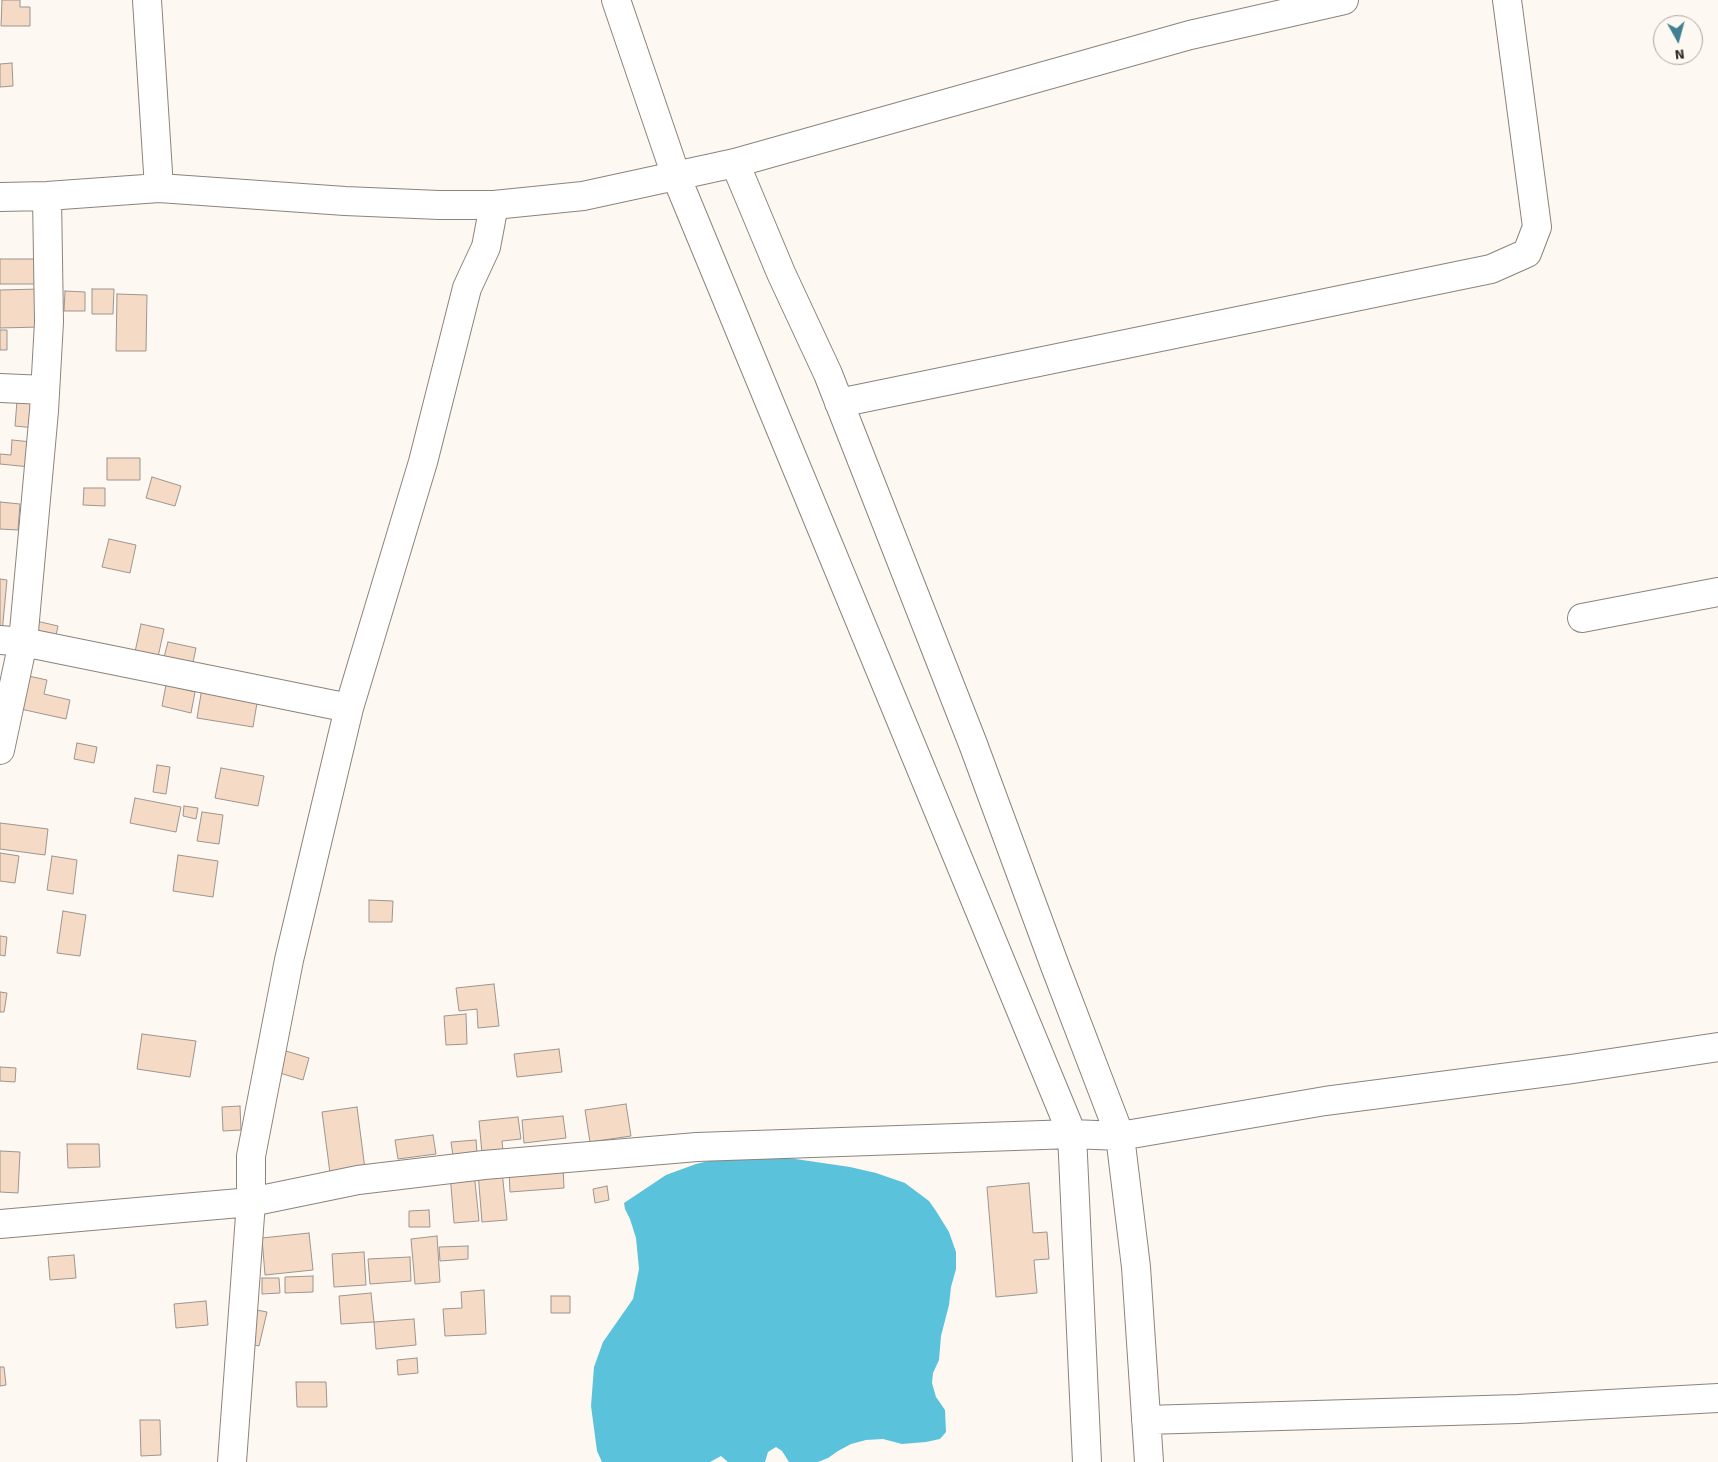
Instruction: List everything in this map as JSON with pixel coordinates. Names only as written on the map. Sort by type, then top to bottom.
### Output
[{"type":"street","points":[[147,0],[159,188]]},
{"type":"street","points":[[616,0],[676,176],[1072,1134],[1087,1462]]},
{"type":"street","points":[[0,197],[47,196],[159,188],[345,201],[494,205],[583,196],[735,163],[1190,35],[1344,0]]},
{"type":"street","points":[[838,403],[1492,269],[1527,253],[1537,227],[1507,0]]},
{"type":"street","points":[[735,163],[781,273],[828,374],[973,744],[1120,1136],[1136,1267],[1149,1462]]},
{"type":"street","points":[[0,750],[11,641],[45,390],[49,322],[47,196]]},
{"type":"street","points":[[232,1462],[251,1202],[251,1156],[287,969],[349,708],[423,462],[467,288],[486,247],[494,205]]},
{"type":"street","points":[[0,388],[45,390]]},
{"type":"street","points":[[1582,618],[1718,592]]},
{"type":"street","points":[[11,641],[349,708]]},
{"type":"street","points":[[0,1224],[251,1202],[358,1180],[484,1165],[697,1147],[1072,1134],[1120,1136],[1324,1101],[1562,1070],[1718,1047]]},
{"type":"street","points":[[1146,1420],[1518,1408],[1718,1398]]},
{"type":"water","points":[[775,1156],[850,1167],[876,1173],[905,1183],[929,1201],[936,1211],[949,1232],[956,1252],[956,1269],[941,1336],[939,1360],[933,1373],[932,1383],[936,1397],[945,1410],[946,1432],[940,1439],[926,1442],[902,1444],[883,1439],[866,1440],[851,1444],[818,1462],[789,1462],[782,1451],[776,1447],[768,1452],[765,1462],[728,1462],[721,1456],[710,1462],[602,1462],[597,1451],[591,1406],[594,1367],[603,1342],[633,1299],[639,1269],[636,1238],[624,1203],[666,1175],[696,1164],[717,1159]]},
{"type":"building","points":[[2,0],[20,0],[20,7],[30,7],[30,26],[1,26]]},
{"type":"building","points":[[12,63],[13,86],[0,87],[0,64]]},
{"type":"building","points":[[0,259],[37,259],[37,284],[0,284]]},
{"type":"building","points":[[40,289],[40,327],[0,328],[0,290]]},
{"type":"building","points":[[92,289],[114,289],[113,314],[92,314]]},
{"type":"building","points":[[65,291],[85,292],[85,311],[64,311]]},
{"type":"building","points":[[117,294],[147,295],[146,351],[116,351]]},
{"type":"building","points":[[0,330],[7,330],[7,350],[0,350]]},
{"type":"building","points":[[17,401],[37,403],[35,428],[15,426]]},
{"type":"building","points":[[12,440],[32,442],[30,467],[0,464],[0,454],[11,455]]},
{"type":"building","points":[[107,458],[140,458],[140,480],[107,480]]},
{"type":"building","points":[[152,477],[181,486],[175,506],[146,498]]},
{"type":"building","points":[[84,488],[105,488],[105,506],[83,505]]},
{"type":"building","points":[[0,502],[20,504],[18,530],[0,529]]},
{"type":"building","points":[[109,539],[136,545],[130,573],[102,567]]},
{"type":"building","points":[[0,579],[7,580],[2,633],[0,632]]},
{"type":"building","points":[[32,620],[58,626],[55,640],[28,634]]},
{"type":"building","points":[[141,624],[164,629],[158,657],[135,652]]},
{"type":"building","points":[[168,642],[196,648],[192,667],[163,661]]},
{"type":"building","points":[[24,675],[47,680],[44,694],[70,700],[66,719],[16,708]]},
{"type":"building","points":[[166,685],[195,692],[191,713],[162,706]]},
{"type":"building","points":[[202,688],[258,697],[253,727],[197,718]]},
{"type":"building","points":[[77,743],[97,747],[94,763],[74,759]]},
{"type":"building","points":[[157,765],[170,767],[166,794],[153,792]]},
{"type":"building","points":[[221,768],[264,776],[258,806],[215,798]]},
{"type":"building","points":[[135,798],[181,807],[176,832],[130,823]]},
{"type":"building","points":[[184,806],[198,808],[196,819],[183,816]]},
{"type":"building","points":[[202,812],[223,815],[219,844],[197,841]]},
{"type":"building","points":[[0,823],[48,829],[45,855],[0,849]]},
{"type":"building","points":[[0,853],[19,856],[15,883],[0,881]]},
{"type":"building","points":[[178,855],[218,861],[213,897],[173,891]]},
{"type":"building","points":[[52,856],[77,860],[73,894],[47,890]]},
{"type":"building","points":[[369,900],[393,901],[392,922],[369,922]]},
{"type":"building","points":[[63,911],[86,915],[80,956],[57,953]]},
{"type":"building","points":[[0,936],[7,937],[5,956],[0,955]]},
{"type":"building","points":[[494,984],[499,1026],[478,1028],[477,1009],[459,1011],[456,988]]},
{"type":"building","points":[[0,992],[7,993],[4,1012],[0,1012]]},
{"type":"building","points":[[466,1014],[467,1044],[446,1045],[444,1016]]},
{"type":"building","points":[[142,1034],[196,1041],[190,1077],[137,1069]]},
{"type":"building","points":[[559,1049],[562,1072],[517,1077],[514,1054]]},
{"type":"building","points":[[286,1051],[309,1058],[303,1080],[280,1073]]},
{"type":"building","points":[[0,1067],[16,1068],[15,1082],[0,1081]]},
{"type":"building","points":[[626,1104],[631,1136],[590,1142],[585,1110]]},
{"type":"building","points":[[240,1106],[241,1130],[223,1131],[222,1107]]},
{"type":"building","points":[[357,1107],[365,1169],[330,1173],[322,1112]]},
{"type":"building","points":[[563,1116],[566,1138],[524,1143],[522,1120]]},
{"type":"building","points":[[518,1117],[521,1139],[502,1141],[503,1151],[482,1153],[479,1121]]},
{"type":"building","points":[[433,1135],[436,1154],[398,1159],[395,1140]]},
{"type":"building","points":[[476,1140],[477,1153],[453,1156],[451,1142]]},
{"type":"building","points":[[67,1144],[99,1144],[100,1167],[68,1168]]},
{"type":"building","points":[[0,1151],[20,1152],[18,1193],[0,1192]]},
{"type":"building","points":[[563,1165],[564,1188],[510,1192],[509,1169]]},
{"type":"building","points":[[502,1171],[507,1220],[482,1222],[478,1173]]},
{"type":"building","points":[[474,1172],[479,1221],[454,1223],[450,1174]]},
{"type":"building","points":[[1029,1183],[1033,1233],[1047,1232],[1049,1259],[1034,1260],[1037,1293],[996,1297],[987,1187]]},
{"type":"building","points":[[607,1186],[609,1200],[595,1203],[593,1189]]},
{"type":"building","points":[[429,1210],[430,1227],[409,1227],[409,1211]]},
{"type":"building","points":[[309,1233],[313,1270],[265,1275],[262,1238]]},
{"type":"building","points":[[437,1236],[440,1282],[415,1284],[411,1239]]},
{"type":"building","points":[[468,1246],[468,1259],[440,1261],[439,1247]]},
{"type":"building","points":[[364,1252],[366,1285],[334,1287],[332,1254]]},
{"type":"building","points":[[74,1255],[76,1278],[50,1280],[48,1257]]},
{"type":"building","points":[[410,1257],[411,1281],[370,1284],[368,1259]]},
{"type":"building","points":[[313,1276],[313,1292],[285,1293],[285,1277]]},
{"type":"building","points":[[262,1278],[279,1278],[280,1293],[262,1294]]},
{"type":"building","points":[[484,1290],[486,1334],[445,1336],[443,1309],[462,1308],[461,1292]]},
{"type":"building","points":[[371,1293],[374,1322],[341,1324],[339,1296]]},
{"type":"building","points":[[551,1296],[570,1296],[570,1313],[551,1313]]},
{"type":"building","points":[[206,1301],[208,1325],[176,1328],[174,1304]]},
{"type":"building","points":[[251,1309],[267,1312],[259,1346],[244,1343]]},
{"type":"building","points":[[414,1319],[416,1345],[376,1349],[374,1322]]},
{"type":"building","points":[[417,1358],[418,1373],[398,1375],[397,1360]]},
{"type":"building","points":[[0,1367],[4,1367],[6,1385],[0,1386]]},
{"type":"building","points":[[296,1382],[326,1382],[327,1407],[297,1407]]},
{"type":"building","points":[[140,1420],[160,1420],[161,1455],[141,1456]]}]
